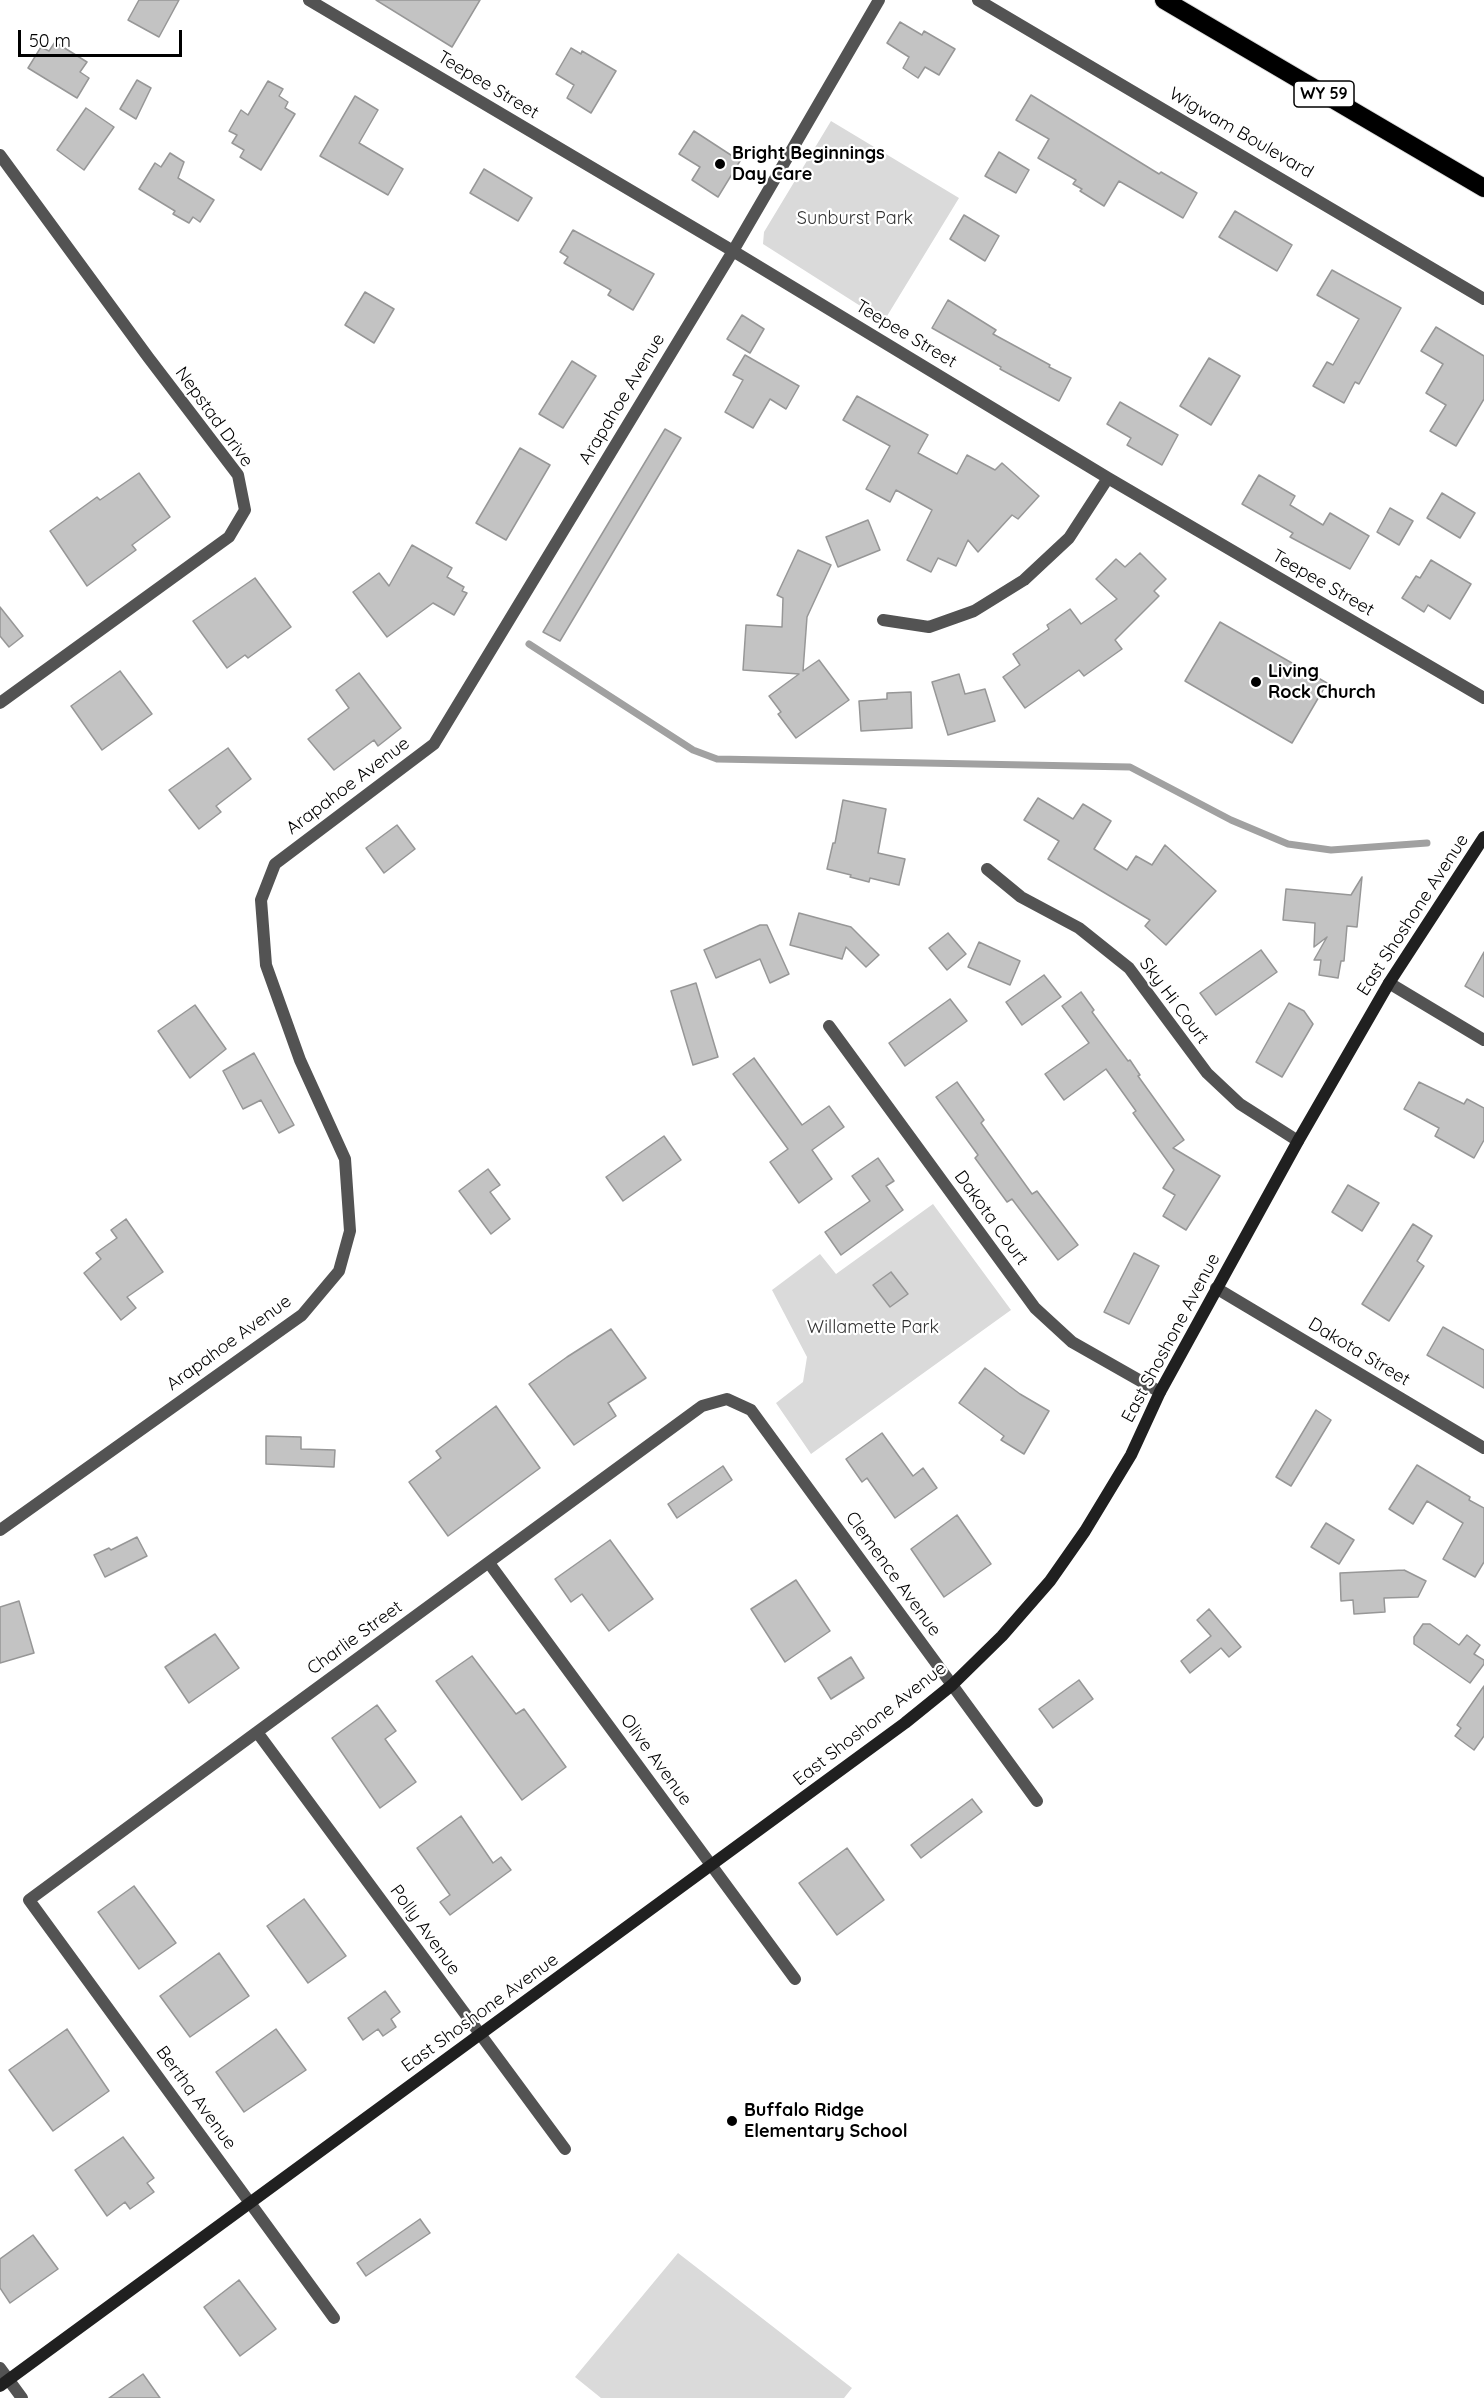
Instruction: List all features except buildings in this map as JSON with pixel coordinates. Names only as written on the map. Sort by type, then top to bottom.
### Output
[{"type":"highway","name":"WY 59","points":[[1164,0],[1484,188]]},
{"type":"street","name":"Teepee Street","points":[[309,0],[733,251],[1108,478],[1484,698]]},
{"type":"street","name":"Arapahoe Avenue","points":[[0,1530],[302,1315],[339,1271],[350,1230],[345,1159],[300,1060],[266,965],[261,900],[275,864],[434,744],[733,251],[879,0]]},
{"type":"street","name":"Wigwam Boulevard","points":[[978,0],[1484,299]]},
{"type":"street","name":"Nepstad Drive","points":[[0,155],[238,475],[245,510],[229,537],[0,703]]},
{"type":"street","points":[[883,620],[929,627],[974,610],[1024,580],[1069,538],[1108,478]]},
{"type":"street","name":"East Shoshone Avenue","points":[[4,2383],[905,1723],[952,1685],[1002,1636],[1056,1573],[1085,1531],[1131,1455],[1160,1392],[1298,1141],[1389,983],[1484,837]]},
{"type":"street","name":"Sky Hi Court","points":[[987,869],[1021,897],[1078,928],[1129,968],[1207,1073],[1240,1104],[1298,1141]]},
{"type":"street","points":[[1389,983],[1484,1040]]},
{"type":"street","name":"Dakota Court","points":[[829,1026],[1035,1308],[1072,1342],[1160,1392]]},
{"type":"street","name":"Dakota Street","points":[[1216,1288],[1484,1448]]},
{"type":"street","name":"Clemence Avenue","points":[[702,1406],[727,1399],[751,1410],[1037,1801]]},
{"type":"street","name":"Charlie Street","points":[[29,1900],[702,1406]]},
{"type":"street","name":"Olive Avenue","points":[[489,1563],[795,1979]]},
{"type":"street","name":"Polly Avenue","points":[[257,1732],[565,2150]]},
{"type":"street","name":"Bertha Avenue","points":[[29,1900],[334,2318]]},
{"type":"street","points":[[0,2368],[4,2383],[22,2398]]},
{"type":"green space","name":"Sunburst Park","points":[[831,121],[959,198],[884,321],[763,244],[764,232]]},
{"type":"green space","name":"Willamette Park","points":[[933,1204],[1011,1310],[811,1454],[776,1403],[803,1382],[807,1357],[772,1290],[820,1254],[836,1274]]},
{"type":"green space","points":[[678,2253],[852,2388],[844,2398],[601,2398],[575,2377]]},
{"type":"waterway","points":[[529,644],[693,750],[717,759],[1130,767],[1231,820],[1288,844],[1331,850],[1427,843]]},
{"type":"place","name":"Bright Beginnings Day Care","points":[[720,164]]},
{"type":"place","name":"Living Rock Church","points":[[1256,682]]},
{"type":"place","name":"Buffalo Ridge Elementary School","points":[[732,2121]]}]
